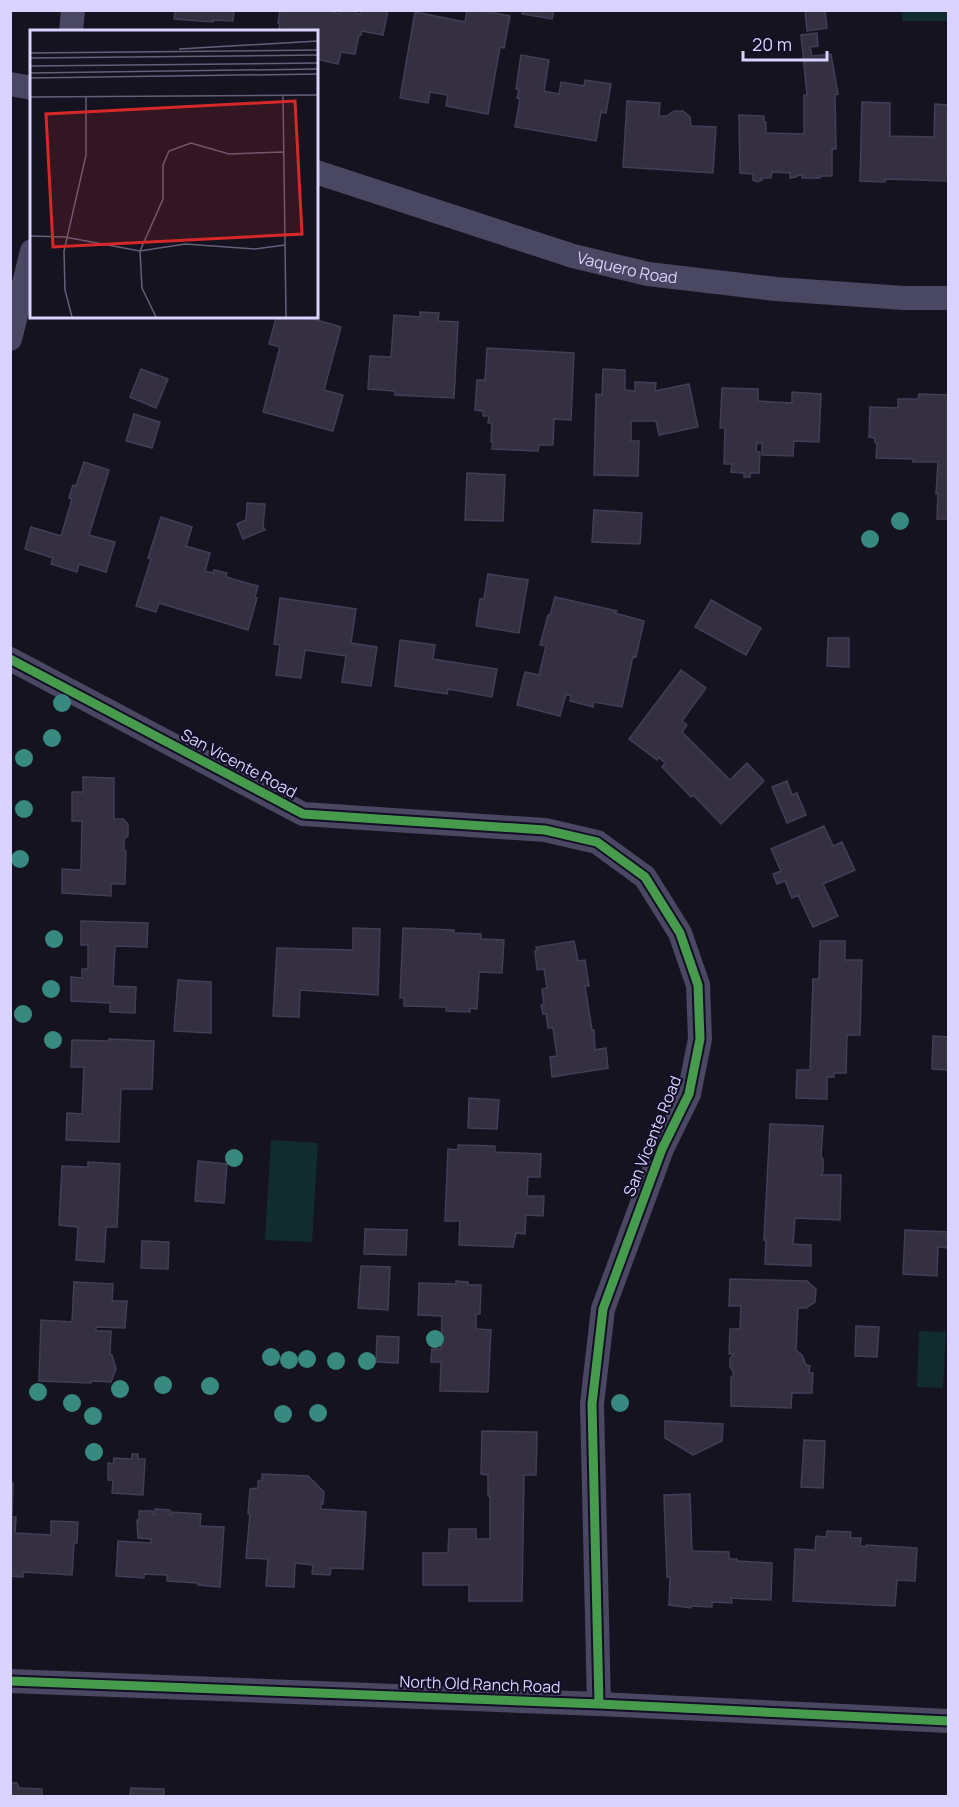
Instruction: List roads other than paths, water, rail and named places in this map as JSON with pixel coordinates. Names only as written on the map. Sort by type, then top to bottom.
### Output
[{"type":"street","points":[[71,30],[73,10]]},
{"type":"street","points":[[10,84],[30,88]]},
{"type":"street","name":"Vaquero Road","points":[[318,173],[573,256],[648,274],[776,289],[904,298],[948,298]]},
{"type":"street","points":[[10,339],[30,259]]},
{"type":"street","name":"San Vicente Road","points":[[10,659],[303,814],[545,830],[597,842],[645,877],[680,933],[699,985],[700,1039],[689,1094],[662,1149],[603,1309],[592,1404],[599,1704]]},
{"type":"street","name":"North Old Ranch Road","points":[[10,1680],[948,1721]]}]
